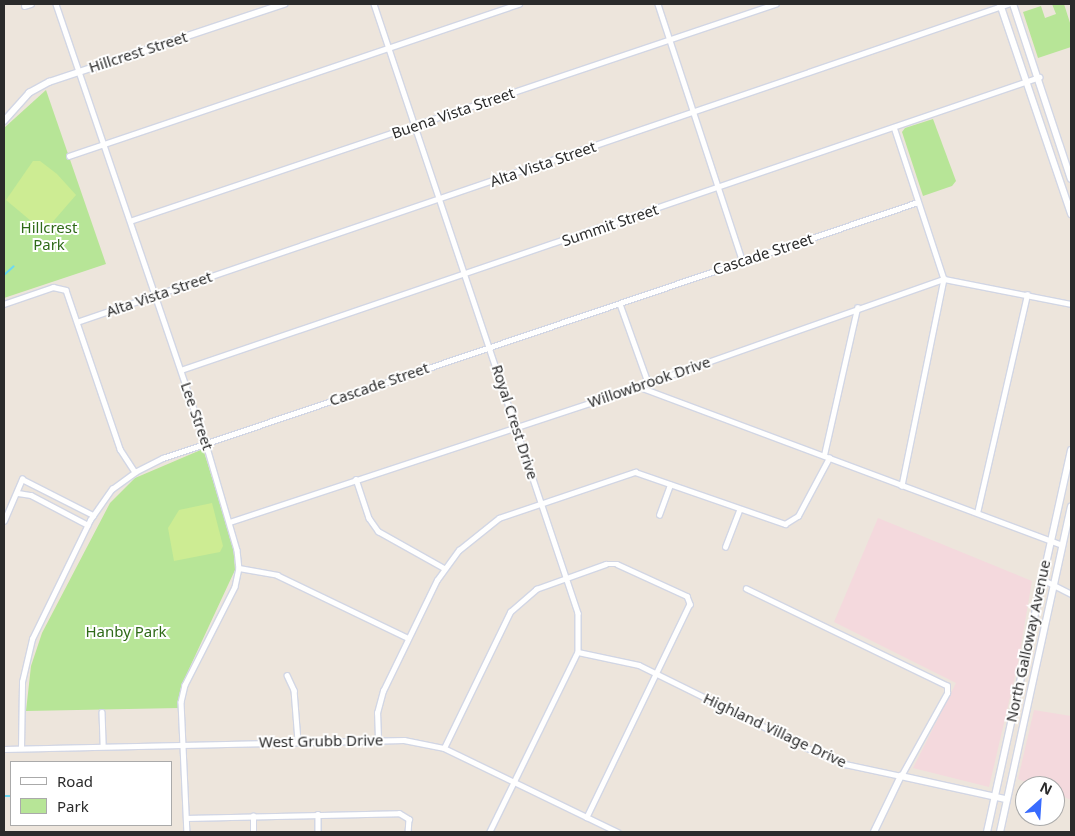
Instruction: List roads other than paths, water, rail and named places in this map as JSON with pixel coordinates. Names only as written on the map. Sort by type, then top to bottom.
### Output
[{"type":"main road","points":[[1003,4],[1026,82],[1068,195],[1071,214]]},
{"type":"main road","points":[[1013,4],[1039,77],[1071,179]]},
{"type":"main road","name":"North Galloway Avenue","points":[[987,832],[1050,541],[1068,482],[1071,450]]},
{"type":"main road","name":"North Galloway Avenue","points":[[1000,832],[1071,508]]},
{"type":"main road","points":[[1034,614],[1046,617]]},
{"type":"main road","points":[[1005,749],[1007,760],[1013,767]]},
{"type":"street","points":[[24,6],[31,4]]},
{"type":"street","name":"Lee Street","points":[[56,4],[206,444],[230,522],[239,568],[235,587],[184,688],[181,710],[187,832]]},
{"type":"street","name":"Hillcrest Street","points":[[4,121],[35,89],[80,71],[284,4]]},
{"type":"street","name":"Royal Crest Drive","points":[[374,4],[568,577],[578,613],[580,639],[578,652],[490,832]]},
{"type":"street","points":[[69,156],[519,4]]},
{"type":"street","points":[[658,4],[720,187],[742,259]]},
{"type":"street","name":"Buena Vista Street","points":[[130,221],[775,4]]},
{"type":"street","name":"Alta Vista Street","points":[[77,322],[694,112],[1003,4]]},
{"type":"street","name":"Summit Street","points":[[181,370],[1039,77]]},
{"type":"street","points":[[894,127],[944,279],[902,486]]},
{"type":"street","name":"Cascade Street","points":[[21,748],[22,682],[27,652],[93,516],[112,489],[135,472],[162,458],[490,345],[620,304],[742,259],[918,202]]},
{"type":"street","name":"Willowbrook Drive","points":[[230,522],[517,427],[944,279],[1071,304]]},
{"type":"street","points":[[4,304],[53,287],[66,290],[120,449],[135,472]]},
{"type":"street","points":[[977,513],[1027,295]]},
{"type":"street","points":[[620,304],[648,382]]},
{"type":"street","points":[[378,739],[377,714],[383,691],[444,568],[473,536],[499,518],[630,472],[776,523],[792,522],[816,486],[826,456],[857,308]]},
{"type":"street","points":[[636,386],[1062,545]]},
{"type":"street","points":[[4,522],[18,493],[19,481],[25,479],[93,516]]},
{"type":"street","points":[[356,480],[369,518],[378,531],[444,568]]},
{"type":"street","points":[[659,515],[670,485]]},
{"type":"street","points":[[18,493],[31,495],[88,525]]},
{"type":"street","points":[[725,547],[739,510]]},
{"type":"street","points":[[444,748],[510,612],[536,589],[606,564],[617,564],[687,596],[690,604],[587,817]]},
{"type":"street","points":[[239,568],[277,575],[408,638]]},
{"type":"street","points":[[1042,579],[1071,594]]},
{"type":"street","points":[[746,589],[942,682],[948,690],[901,776],[874,832]]},
{"type":"street","name":"Highland Village Drive","points":[[578,652],[639,666],[813,751],[845,764],[1006,799]]},
{"type":"street","points":[[288,675],[294,690],[298,742]]},
{"type":"street","points":[[102,712],[103,745]]},
{"type":"street","name":"West Grubb Drive","points":[[4,749],[103,745],[404,740],[444,748],[618,832]]},
{"type":"street","points":[[186,818],[399,813],[408,818],[408,832]]},
{"type":"street","points":[[318,814],[318,832]]},
{"type":"street","points":[[253,816],[253,832]]},
{"type":"waterway","points":[[4,275],[14,266]]},
{"type":"waterway","points":[[4,796],[10,796]]},
{"type":"park label","name":"Hillcrest Park","points":[[49,236]]},
{"type":"park label","name":"Hanby Park","points":[[126,632]]}]
